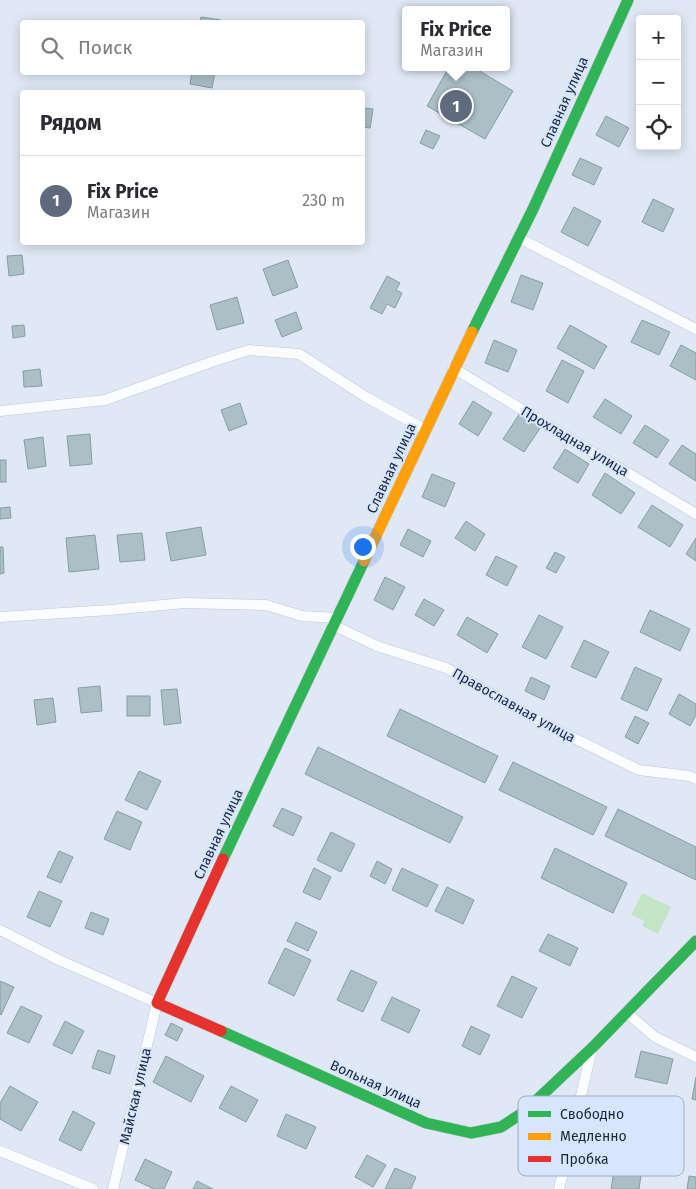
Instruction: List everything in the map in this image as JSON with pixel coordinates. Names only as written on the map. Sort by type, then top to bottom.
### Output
[{"type":"street","name":"Славная улица","points":[[157,1003],[184,941],[426,430],[453,368],[519,238],[628,0]]},
{"type":"street","points":[[519,238],[696,329]]},
{"type":"street","points":[[0,411],[105,400],[249,350],[300,354],[366,397],[426,430]]},
{"type":"street","name":"Прохладная улица","points":[[453,368],[696,514]]},
{"type":"street","points":[[0,617],[184,604],[266,606],[302,616],[335,622]]},
{"type":"street","name":"Православная улица","points":[[335,622],[377,646],[446,668],[542,722],[639,770],[689,776],[696,779]]},
{"type":"street","name":"Вольная улица","points":[[0,930],[59,960],[426,1123],[471,1133],[501,1127],[518,1116]]},
{"type":"street","name":"Вольная улица","points":[[541,1096],[593,1047],[696,941]]},
{"type":"street","name":"Майская улица","points":[[112,1189],[157,1003]]},
{"type":"street","points":[[627,1013],[654,1037],[696,1057]]},
{"type":"street","points":[[581,1096],[593,1047]]},
{"type":"street","points":[[0,1151],[93,1189]]},
{"type":"street","points":[[559,1189],[562,1176]]},
{"type":"green space","points":[[642,893],[671,907],[658,934],[642,926],[645,921],[631,915]]},
{"type":"building","points":[[201,17],[221,20],[200,20]]},
{"type":"building","points":[[447,71],[480,71],[513,91],[485,139],[427,106]]},
{"type":"building","points":[[192,75],[214,75],[212,88],[190,84]]},
{"type":"building","points":[[365,108],[373,109],[370,128],[365,127]]},
{"type":"building","points":[[606,116],[629,128],[619,147],[596,135]]},
{"type":"building","points":[[426,130],[440,136],[433,149],[420,143]]},
{"type":"building","points":[[580,158],[602,168],[594,185],[572,175]]},
{"type":"building","points":[[653,199],[674,209],[663,232],[642,222]]},
{"type":"building","points":[[574,207],[601,221],[588,246],[561,232]]},
{"type":"building","points":[[22,255],[24,274],[9,276],[7,256]]},
{"type":"building","points":[[288,260],[298,287],[273,296],[263,269]]},
{"type":"building","points":[[521,275],[543,283],[533,310],[511,302]]},
{"type":"building","points":[[387,276],[400,283],[396,290],[402,293],[395,308],[387,304],[382,314],[370,308]]},
{"type":"building","points":[[237,297],[244,323],[217,330],[210,305]]},
{"type":"building","points":[[296,312],[302,329],[282,337],[275,320]]},
{"type":"building","points":[[642,320],[670,332],[659,355],[631,342]]},
{"type":"building","points":[[24,325],[25,336],[13,338],[12,326]]},
{"type":"building","points":[[570,325],[607,346],[594,369],[557,348]]},
{"type":"building","points":[[494,340],[517,350],[508,372],[485,363]]},
{"type":"building","points":[[681,345],[696,353],[696,380],[670,366]]},
{"type":"building","points":[[562,360],[584,371],[568,403],[546,391]]},
{"type":"building","points":[[40,369],[42,386],[24,387],[23,371]]},
{"type":"building","points":[[605,399],[632,416],[621,434],[593,417]]},
{"type":"building","points":[[473,401],[492,413],[478,436],[459,424]]},
{"type":"building","points":[[240,403],[247,424],[229,431],[221,410]]},
{"type":"building","points":[[520,413],[541,427],[524,452],[503,439]]},
{"type":"building","points":[[645,425],[669,440],[657,458],[633,443]]},
{"type":"building","points":[[90,434],[92,464],[70,466],[67,436]]},
{"type":"building","points":[[43,437],[46,466],[28,469],[24,440]]},
{"type":"building","points":[[682,445],[696,454],[696,481],[669,464]]},
{"type":"building","points":[[565,449],[589,464],[578,483],[553,468]]},
{"type":"building","points":[[0,460],[6,460],[6,482],[0,482]]},
{"type":"building","points":[[605,473],[635,493],[621,514],[592,495]]},
{"type":"building","points":[[432,474],[455,483],[445,507],[422,497]]},
{"type":"building","points":[[652,505],[683,525],[670,547],[638,527]]},
{"type":"building","points":[[10,507],[11,518],[0,519],[0,508]]},
{"type":"building","points":[[466,521],[485,534],[475,551],[455,538]]},
{"type":"building","points":[[201,527],[206,555],[171,561],[166,533]]},
{"type":"building","points":[[408,529],[431,541],[423,557],[400,545]]},
{"type":"building","points":[[142,533],[145,560],[120,562],[117,535]]},
{"type":"building","points":[[95,535],[99,569],[69,572],[66,538]]},
{"type":"building","points":[[696,538],[696,561],[686,554]]},
{"type":"building","points":[[0,547],[3,547],[4,573],[0,574]]},
{"type":"building","points":[[555,552],[565,557],[556,573],[546,568]]},
{"type":"building","points":[[496,556],[517,566],[507,586],[486,575]]},
{"type":"building","points":[[385,577],[405,587],[393,610],[374,600]]},
{"type":"building","points":[[424,599],[444,610],[434,626],[415,615]]},
{"type":"building","points":[[650,610],[690,629],[680,651],[640,632]]},
{"type":"building","points":[[539,615],[563,627],[546,659],[522,647]]},
{"type":"building","points":[[467,617],[498,634],[487,653],[457,635]]},
{"type":"building","points":[[584,640],[609,652],[596,678],[571,667]]},
{"type":"building","points":[[635,667],[662,679],[647,711],[621,699]]},
{"type":"building","points":[[531,677],[550,686],[544,700],[525,691]]},
{"type":"building","points":[[100,686],[102,711],[81,713],[78,688]]},
{"type":"building","points":[[177,689],[181,723],[164,725],[161,690]]},
{"type":"building","points":[[679,694],[696,704],[696,715],[690,726],[669,714]]},
{"type":"building","points":[[127,696],[150,696],[150,716],[127,716]]},
{"type":"building","points":[[53,698],[56,722],[37,725],[34,700]]},
{"type":"building","points":[[400,709],[498,756],[485,783],[387,736]]},
{"type":"building","points":[[635,716],[649,723],[638,744],[625,737]]},
{"type":"building","points":[[318,747],[463,817],[450,843],[305,774]]},
{"type":"building","points":[[513,762],[607,807],[593,835],[499,790]]},
{"type":"building","points":[[139,771],[161,781],[147,810],[125,800]]},
{"type":"building","points":[[282,808],[302,817],[293,836],[273,826]]},
{"type":"building","points":[[618,809],[696,847],[696,880],[605,836]]},
{"type":"building","points":[[117,811],[142,822],[130,850],[104,839]]},
{"type":"building","points":[[331,832],[355,844],[341,872],[317,860]]},
{"type":"building","points":[[555,848],[627,883],[613,913],[541,878]]},
{"type":"building","points":[[59,851],[73,857],[61,883],[47,877]]},
{"type":"building","points":[[377,861],[392,869],[385,884],[370,876]]},
{"type":"building","points":[[314,868],[331,877],[320,900],[303,892]]},
{"type":"building","points":[[402,868],[438,885],[427,907],[392,890]]},
{"type":"building","points":[[447,887],[474,900],[463,924],[435,911]]},
{"type":"building","points":[[39,891],[62,901],[50,927],[27,917]]},
{"type":"building","points":[[91,912],[109,919],[103,935],[85,928]]},
{"type":"building","points":[[296,922],[317,932],[308,951],[287,941]]},
{"type":"building","points":[[548,934],[578,948],[570,966],[539,951]]},
{"type":"building","points":[[285,948],[311,960],[294,996],[268,983]]},
{"type":"building","points":[[351,970],[377,982],[363,1012],[337,1000]]},
{"type":"building","points":[[512,976],[537,988],[522,1018],[497,1006]]},
{"type":"building","points":[[0,981],[14,987],[1,1015],[0,1014]]},
{"type":"building","points":[[392,997],[420,1010],[409,1033],[381,1020]]},
{"type":"building","points":[[21,1006],[42,1016],[29,1043],[7,1033]]},
{"type":"building","points":[[65,1021],[84,1031],[72,1054],[53,1045]]},
{"type":"building","points":[[171,1023],[183,1029],[177,1041],[165,1035]]},
{"type":"building","points":[[471,1026],[490,1035],[480,1055],[462,1046]]},
{"type":"building","points":[[98,1050],[115,1056],[110,1074],[92,1068]]},
{"type":"building","points":[[641,1051],[673,1059],[667,1084],[635,1077]]},
{"type":"building","points":[[166,1056],[204,1076],[191,1102],[153,1082]]},
{"type":"building","points":[[696,1077],[696,1100],[692,1099]]},
{"type":"building","points":[[10,1086],[38,1102],[21,1131],[0,1119],[0,1103]]},
{"type":"building","points":[[231,1086],[258,1100],[246,1122],[219,1108]]},
{"type":"building","points":[[73,1111],[95,1123],[81,1151],[59,1140]]},
{"type":"building","points":[[286,1114],[316,1127],[306,1149],[277,1136]]},
{"type":"building","points":[[367,1155],[386,1165],[373,1187],[355,1177]]},
{"type":"building","points":[[145,1159],[172,1172],[164,1189],[154,1189],[135,1180]]},
{"type":"building","points":[[395,1168],[416,1177],[411,1189],[385,1189]]},
{"type":"building","points":[[613,1176],[641,1176],[639,1189],[611,1189]]},
{"type":"building","points":[[689,1176],[696,1177],[696,1189],[687,1189]]},
{"type":"building","points":[[197,1181],[213,1189],[193,1189]]},
{"type":"traffic: fast","points":[[472,332],[533,209],[628,0]]},
{"type":"traffic: fast","points":[[223,859],[364,561]]},
{"type":"traffic: fast","points":[[541,1096],[593,1047],[696,941]]},
{"type":"traffic: fast","points":[[221,1031],[426,1123],[471,1133],[501,1127],[518,1116]]},
{"type":"traffic: slow","points":[[364,561],[472,332]]},
{"type":"traffic: jam","points":[[221,1031],[157,1003],[223,859]]},
{"type":"place","name":"Fix Price","points":[[456,106]]}]
